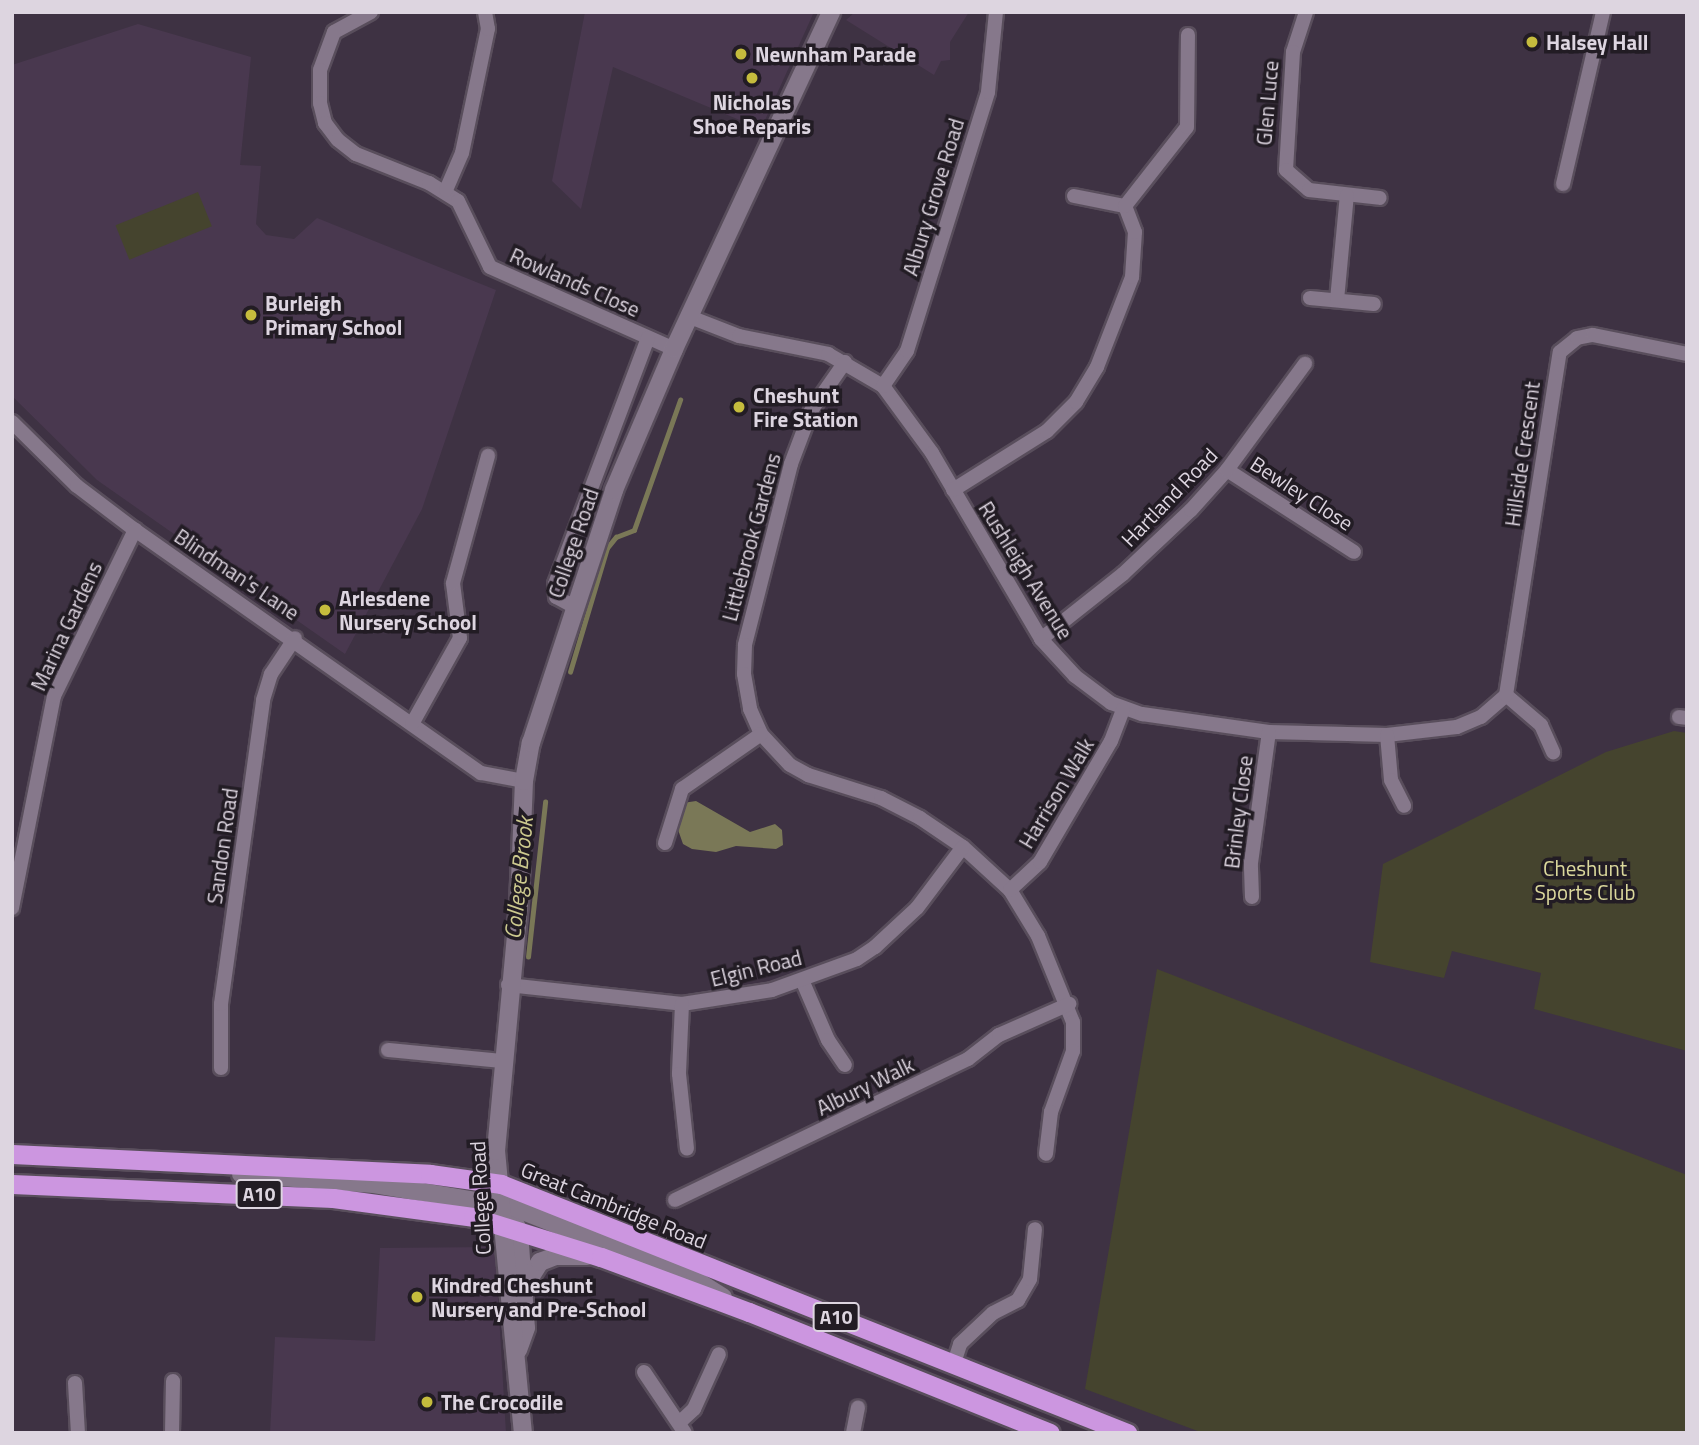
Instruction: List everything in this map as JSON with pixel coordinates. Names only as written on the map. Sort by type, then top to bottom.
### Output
[{"type":"highway","name":"Great Cambridge Road","points":[[12,1154],[430,1174],[507,1196],[954,1363],[1127,1433]]},
{"type":"highway","name":"A10","points":[[12,1184],[375,1201],[511,1229],[601,1257],[749,1312],[1051,1433]]},
{"type":"main road","name":"College Road","points":[[518,1350],[526,1328],[523,1290],[507,1196],[507,1145],[499,1126],[502,1061],[519,905],[524,781],[531,743],[614,490],[674,349],[831,12]]},
{"type":"main road","points":[[507,1196],[694,1279],[749,1312]]},
{"type":"main road","name":"College Road","points":[[511,1229],[512,1329],[518,1350],[523,1433]]},
{"type":"main road","points":[[523,1290],[534,1267],[548,1258],[601,1257]]},
{"type":"street","points":[[370,12],[334,32],[326,49],[320,69],[325,123],[356,155],[446,190],[462,153],[488,29],[485,12]]},
{"type":"street","name":"Albury Grove Road","points":[[884,386],[907,351],[988,92],[996,12]]},
{"type":"street","name":"Glen Luce","points":[[1306,12],[1293,52],[1284,164],[1302,188],[1380,198]]},
{"type":"street","points":[[1563,184],[1602,12]]},
{"type":"street","points":[[1125,206],[1187,127],[1188,36]]},
{"type":"street","name":"Rowlands Close","points":[[446,190],[464,209],[480,253],[491,267],[674,349]]},
{"type":"street","points":[[1337,300],[1347,195]]},
{"type":"street","points":[[1074,196],[1125,206]]},
{"type":"street","points":[[953,490],[1046,431],[1086,387],[1119,316],[1132,277],[1135,232],[1125,206]]},
{"type":"street","points":[[1310,298],[1374,304]]},
{"type":"street","name":"Rushleigh Avenue","points":[[690,317],[739,336],[782,342],[845,362],[884,386],[953,490],[1041,639],[1074,676],[1123,709],[1269,732],[1387,735],[1457,727],[1481,716],[1506,695]]},
{"type":"street","name":"Hillside Crescent","points":[[1506,695],[1560,352],[1577,338],[1593,335],[1687,354]]},
{"type":"street","name":"Rowlands Close","points":[[575,607],[556,597],[555,584],[648,338]]},
{"type":"street","name":"Littlebrook Gardens","points":[[845,362],[811,411],[800,436],[749,625],[744,674],[761,734],[778,755],[800,771],[881,798],[963,847],[1010,890],[1069,1004]]},
{"type":"street","name":"Hartland Road","points":[[1041,639],[1159,542],[1227,470],[1305,364]]},
{"type":"street","name":"Blindman's Lane","points":[[12,422],[77,486],[135,530],[295,638],[481,772],[524,781]]},
{"type":"street","points":[[412,724],[460,638],[453,583],[488,456]]},
{"type":"street","name":"Bewley Close","points":[[1227,470],[1354,552]]},
{"type":"street","name":"Marina Gardens","points":[[12,908],[54,696],[135,530]]},
{"type":"street","name":"Sandon Road","points":[[221,1068],[221,1004],[263,700],[271,674],[295,638]]},
{"type":"street","points":[[1506,695],[1541,725],[1553,752]]},
{"type":"street","name":"Harrison Walk","points":[[1010,890],[1040,862],[1111,741],[1123,709]]},
{"type":"street","name":"Brinley Close","points":[[1252,897],[1251,863],[1269,732]]},
{"type":"street","points":[[665,843],[682,789],[761,734]]},
{"type":"street","points":[[1387,735],[1391,780],[1404,806]]},
{"type":"street","name":"Elgin Road","points":[[509,985],[682,1004],[732,999],[802,980],[857,959],[875,947],[916,908],[963,847]]},
{"type":"street","points":[[802,980],[828,1040],[845,1065]]},
{"type":"street","points":[[682,1004],[679,1074],[687,1149]]},
{"type":"street","points":[[1046,1154],[1051,1112],[1073,1051],[1069,1004]]},
{"type":"street","name":"Albury Walk","points":[[675,1200],[968,1059],[999,1035],[1069,1004]]},
{"type":"street","points":[[388,1050],[502,1061]]},
{"type":"street","points":[[954,1363],[960,1344],[993,1313],[1018,1300],[1030,1279],[1035,1229]]},
{"type":"street","points":[[644,1372],[682,1427],[694,1409],[719,1354]]},
{"type":"street","points":[[172,1433],[173,1381]]},
{"type":"street","points":[[75,1383],[78,1433]]},
{"type":"street","points":[[853,1433],[858,1407]]},
{"type":"shaded area","points":[[585,12],[814,12],[761,129],[613,67],[581,209],[552,181]]},
{"type":"shaded area","points":[[855,12],[969,12],[950,42],[950,60],[941,61],[934,75],[846,20]]},
{"type":"shaded area","name":"Burleigh Primary School","points":[[138,24],[251,57],[240,165],[261,166],[256,224],[266,235],[294,239],[317,218],[496,290],[422,509],[345,654],[97,480],[12,396],[12,65]]},
{"type":"shaded area","points":[[696,801],[750,832],[775,824],[782,830],[783,845],[776,849],[736,846],[716,852],[692,849],[683,844],[676,824],[683,803]]},
{"type":"shaded area","points":[[495,1247],[506,1433],[270,1433],[275,1337],[375,1341],[380,1248]]},
{"type":"green space","points":[[198,192],[212,226],[129,260],[115,225]]},
{"type":"green space","name":"Cheshunt Sports Club","points":[[1674,731],[1687,733],[1687,1051],[1534,1009],[1541,973],[1452,951],[1444,978],[1370,962],[1383,864],[1606,752]]},
{"type":"green space","points":[[1157,969],[1687,1175],[1687,1433],[1203,1433],[1085,1389]]},
{"type":"waterway","name":"College Brook","points":[[570,672],[607,548],[616,537],[634,530],[680,400]]},
{"type":"waterway","name":"College Brook","points":[[528,957],[545,802]]},
{"type":"place","name":"Halsey Hall","points":[[1532,42]]},
{"type":"place","name":"Newnham Parade","points":[[741,54]]},
{"type":"place","name":"Nicholas Shoe Reparis","points":[[752,78]]},
{"type":"place","name":"Burleigh Primary School","points":[[251,315]]},
{"type":"place","name":"Cheshunt Fire Station","points":[[739,407]]},
{"type":"place","name":"Arlesdene Nursery School","points":[[325,610]]},
{"type":"place","name":"Kindred Cheshunt Nursery and Pre-School","points":[[417,1297]]},
{"type":"place","name":"The Crocodile","points":[[427,1402]]}]
